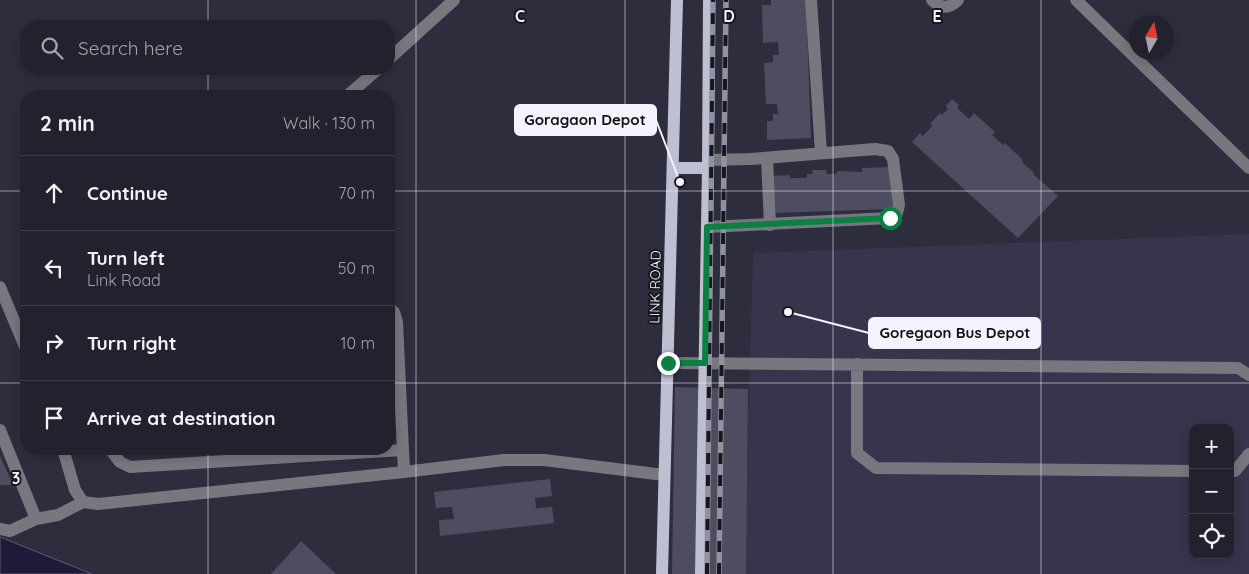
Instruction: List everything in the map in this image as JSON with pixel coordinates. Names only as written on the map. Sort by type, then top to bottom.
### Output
[{"type":"main road","name":"LINK ROAD","points":[[662,574],[677,0]]},
{"type":"main road","points":[[701,574],[709,0]]},
{"type":"main road","points":[[673,168],[708,164]]},
{"type":"street","points":[[395,54],[454,0]]},
{"type":"street","points":[[812,0],[821,152]]},
{"type":"street","points":[[932,0],[944,8],[949,7],[958,0]]},
{"type":"street","points":[[1076,0],[1249,168]]},
{"type":"street","points":[[354,90],[371,75]]},
{"type":"street","points":[[707,227],[890,218],[897,213],[899,205],[893,158],[888,151],[875,149],[821,152],[708,164]]},
{"type":"street","points":[[767,158],[770,225]]},
{"type":"street","points":[[0,287],[20,335]]},
{"type":"street","points":[[395,315],[397,322],[404,472]]},
{"type":"street","points":[[668,363],[1238,368],[1249,375]]},
{"type":"street","points":[[857,364],[857,453],[876,468],[1189,471]]},
{"type":"street","points":[[0,430],[36,520]]},
{"type":"street","points":[[395,450],[402,450]]},
{"type":"street","points":[[1234,472],[1249,454]]},
{"type":"street","points":[[65,455],[75,490],[83,502]]},
{"type":"street","points":[[115,455],[120,462],[130,466],[317,455]]},
{"type":"street","points":[[0,529],[10,532],[36,520],[58,515],[83,502],[98,504],[504,460],[544,460],[664,475]]},
{"type":"shaded area","points":[[1249,234],[1249,574],[744,574],[753,253]]},
{"type":"shaded area","points":[[0,537],[92,574],[0,574]]},
{"type":"building","points":[[771,0],[806,0],[811,138],[767,140],[767,121],[773,121],[773,114],[778,114],[777,104],[766,104],[764,63],[773,62],[773,55],[779,55],[778,42],[763,43],[762,5],[771,5]]},
{"type":"building","points":[[952,99],[959,105],[957,108],[969,119],[974,113],[995,132],[992,135],[1003,145],[1005,143],[1023,160],[1022,162],[1033,174],[1058,196],[1018,238],[912,142],[920,133],[923,136],[932,126],[930,124],[940,113],[942,115],[948,109],[946,106]]},
{"type":"building","points":[[891,167],[893,209],[774,213],[772,176],[790,175],[790,178],[807,178],[807,174],[813,174],[812,170],[826,170],[827,174],[837,174],[837,171],[862,172],[862,168]]},
{"type":"building","points":[[675,387],[748,389],[746,574],[672,574]]},
{"type":"building","points":[[0,456],[13,485],[0,485]]},
{"type":"building","points":[[550,479],[552,496],[535,498],[536,508],[552,507],[554,523],[440,536],[439,520],[454,519],[452,507],[436,508],[434,492]]},
{"type":"building","points":[[301,541],[336,574],[271,574]]},
{"type":"railway","points":[[707,574],[713,0]]},
{"type":"railway","points":[[719,574],[726,0]]},
{"type":"place","name":"Goragaon Depot","points":[[680,182]]},
{"type":"place","name":"Goregaon Bus Depot","points":[[788,312]]},
{"type":"route","points":[[668,363],[705,363],[707,227],[890,218]]}]
